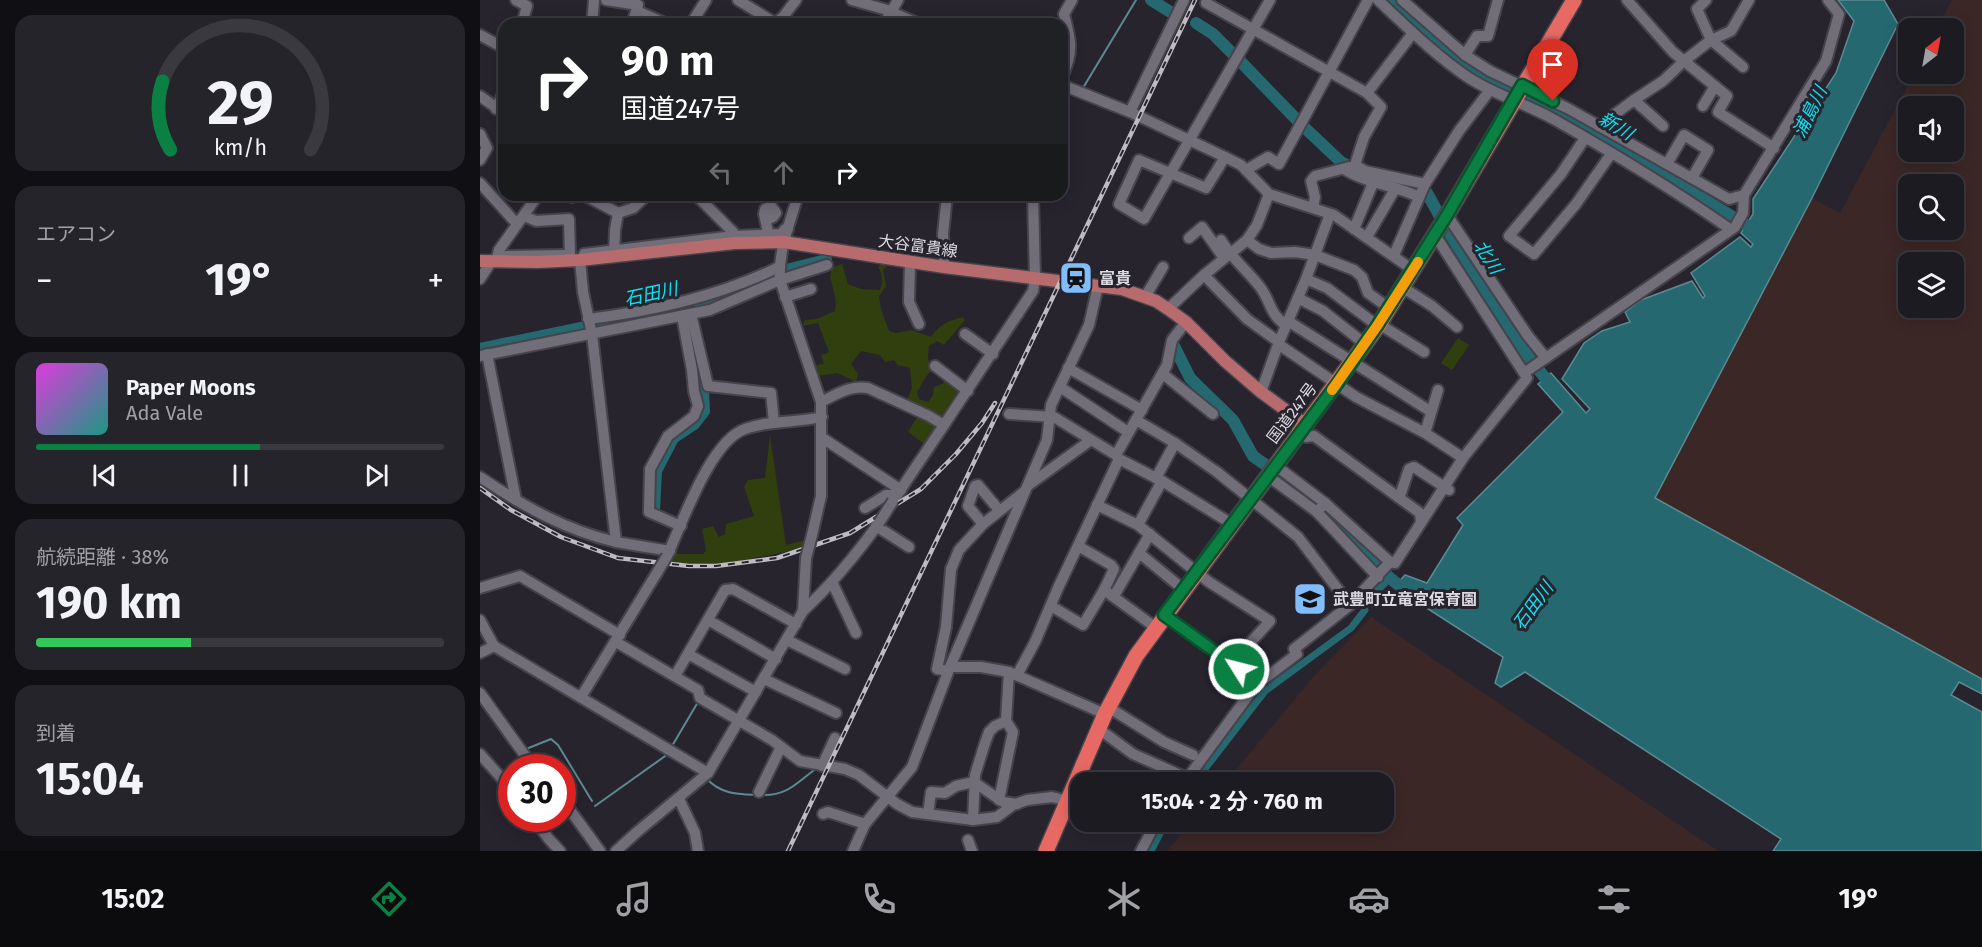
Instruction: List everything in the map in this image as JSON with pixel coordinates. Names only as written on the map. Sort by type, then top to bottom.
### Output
[{"type":"highway","name":"国道247号","points":[[1081,772],[1106,707],[1136,656],[1272,470],[1309,430],[1447,215],[1574,0]]},
{"type":"highway","name":"国道247号","points":[[1047,851],[1070,799]]},
{"type":"main road","name":"大谷富貴線","points":[[496,260],[538,262],[778,236],[944,267],[1122,289],[1168,309],[1186,322],[1225,361],[1309,430]]},
{"type":"street","points":[[516,0],[527,6],[524,18]]},
{"type":"street","points":[[592,18],[594,0]]},
{"type":"street","points":[[606,0],[639,5],[658,18]]},
{"type":"street","points":[[695,18],[706,0]]},
{"type":"street","points":[[738,0],[767,18]]},
{"type":"street","points":[[782,18],[796,0]]},
{"type":"street","points":[[852,0],[890,7],[909,18]]},
{"type":"street","points":[[890,7],[898,0]]},
{"type":"street","points":[[1059,0],[1065,18]]},
{"type":"street","points":[[1064,14],[1072,0]]},
{"type":"street","points":[[1130,112],[1184,0]]},
{"type":"street","points":[[1225,157],[1206,188],[1172,173],[1139,160],[1119,204],[1144,219],[1172,173],[1270,0]]},
{"type":"street","points":[[1246,170],[1268,157],[1279,164],[1331,72],[1368,0]]},
{"type":"street","points":[[1378,0],[1413,33],[1469,78],[1513,102],[1547,116],[1733,228]]},
{"type":"street","points":[[1402,0],[1464,55],[1490,71],[1522,85],[1599,126],[1729,199],[1744,195]]},
{"type":"street","points":[[1464,55],[1477,36],[1488,36],[1498,0]]},
{"type":"street","points":[[1627,0],[1672,52],[1727,96],[1718,112],[1774,148]]},
{"type":"street","points":[[1706,0],[1695,4],[1711,40],[1743,67]]},
{"type":"street","points":[[1599,126],[1663,81],[1711,40],[1731,31],[1749,0]]},
{"type":"street","points":[[1527,371],[1733,228],[1743,213],[1744,195],[1826,61],[1839,14],[1828,0]]},
{"type":"street","points":[[1206,3],[1367,93],[1380,107],[1364,137],[1355,165]]},
{"type":"street","points":[[1068,33],[1071,48],[1068,64]]},
{"type":"street","points":[[1367,93],[1413,33]]},
{"type":"street","points":[[480,35],[498,45]]},
{"type":"street","points":[[1703,106],[1715,86]]},
{"type":"street","points":[[1068,87],[1130,112],[1241,165],[1269,194],[1330,214],[1394,255],[1413,270]]},
{"type":"street","points":[[1394,255],[1425,184],[1490,90]]},
{"type":"street","points":[[481,100],[498,110]]},
{"type":"street","points":[[1634,100],[1663,126]]},
{"type":"street","points":[[480,134],[487,148],[480,160]]},
{"type":"street","points":[[1667,164],[1684,135],[1708,150],[1692,178]]},
{"type":"street","points":[[1585,138],[1561,174],[1509,236],[1534,254],[1576,204],[1611,154]]},
{"type":"street","points":[[1355,165],[1365,171],[1425,184]]},
{"type":"street","points":[[1313,208],[1315,197],[1311,181],[1315,176],[1355,165]]},
{"type":"street","points":[[1344,169],[1358,178],[1407,191],[1419,197]]},
{"type":"street","points":[[480,183],[505,214],[520,220],[569,219],[592,334],[616,542]]},
{"type":"street","points":[[1354,229],[1373,183]]},
{"type":"street","points":[[1367,237],[1395,189]]},
{"type":"street","points":[[1168,309],[1204,275],[1247,240],[1257,225],[1269,194]]},
{"type":"street","points":[[480,279],[496,260],[534,201]]},
{"type":"street","points":[[601,201],[618,213]]},
{"type":"street","points":[[618,213],[633,208],[640,201]]},
{"type":"street","points":[[702,201],[734,232],[735,239]]},
{"type":"street","points":[[793,201],[778,236],[780,280],[821,402],[822,417],[821,496],[806,558],[803,610]]},
{"type":"street","points":[[944,267],[943,234],[946,201]]},
{"type":"street","points":[[616,851],[708,773],[803,610],[855,556],[993,354],[1033,291],[1035,279],[1033,201]]},
{"type":"street","points":[[613,253],[618,213]]},
{"type":"street","points":[[1261,392],[1278,343],[1306,279],[1330,214]]},
{"type":"street","points":[[1447,215],[1543,359]]},
{"type":"street","points":[[766,219],[778,236]]},
{"type":"street","points":[[1189,238],[1203,227],[1227,257],[1259,285],[1266,295],[1272,312],[1430,411]]},
{"type":"street","points":[[1272,470],[1325,503],[1390,562],[1395,563],[1421,523],[1431,514],[1463,458],[1527,378],[1527,371],[1436,232]]},
{"type":"street","points":[[1221,240],[1227,257]]},
{"type":"street","points":[[1247,240],[1259,249],[1271,253],[1294,252],[1315,255],[1354,270],[1362,277],[1368,293],[1389,308]]},
{"type":"street","points":[[910,261],[909,302],[920,324]]},
{"type":"street","points":[[516,500],[484,355],[710,310],[780,280],[827,265]]},
{"type":"street","points":[[589,320],[708,295],[747,282],[779,267]]},
{"type":"street","points":[[1144,297],[1162,267]]},
{"type":"street","points":[[1204,275],[1247,319],[1278,343],[1375,408],[1425,433],[1463,458]]},
{"type":"street","points":[[1306,279],[1327,288],[1378,325],[1424,352]]},
{"type":"street","points":[[853,851],[866,824],[912,767],[949,669],[1047,440],[1051,405],[1089,325],[1098,286]]},
{"type":"street","points":[[1402,287],[1432,306],[1457,327]]},
{"type":"street","points":[[785,297],[811,290]]},
{"type":"street","points":[[1298,298],[1323,310],[1365,344]]},
{"type":"street","points":[[687,315],[708,386],[771,393],[774,423]]},
{"type":"street","points":[[681,526],[649,512],[650,469],[668,436],[694,416],[698,406],[694,391],[687,315]]},
{"type":"street","points":[[999,800],[1013,732],[1006,721],[1013,674],[1051,606],[1128,432],[1163,374],[1172,340],[1186,322]]},
{"type":"street","points":[[965,334],[993,354]]},
{"type":"street","points":[[935,366],[968,391]]},
{"type":"street","points":[[1068,368],[1139,415],[1217,472],[1298,537],[1350,605]]},
{"type":"street","points":[[1163,374],[1213,414]]},
{"type":"street","points":[[821,402],[858,386],[929,416],[944,425]]},
{"type":"street","points":[[1060,387],[1128,432]]},
{"type":"street","points":[[1425,433],[1438,390]]},
{"type":"street","points":[[1009,414],[1054,417],[1117,457],[1159,479],[1232,524]]},
{"type":"street","points":[[581,697],[668,554],[702,478],[721,447],[732,435],[745,429],[774,423],[802,422],[822,417]]},
{"type":"street","points":[[1309,430],[1431,514]]},
{"type":"street","points":[[1309,430],[1420,513],[1421,523]]},
{"type":"street","points":[[821,436],[897,495]]},
{"type":"street","points":[[1091,440],[999,510],[959,550],[951,569],[946,627],[938,669],[981,667],[1013,674],[1106,707],[1164,742],[1193,755]]},
{"type":"street","points":[[1138,525],[1175,443]]},
{"type":"street","points":[[1401,493],[1409,469],[1414,467],[1447,489]]},
{"type":"street","points":[[1272,470],[1317,512],[1378,577]]},
{"type":"street","points":[[480,477],[516,500],[577,531],[668,554]]},
{"type":"street","points":[[983,524],[968,506],[975,486],[978,485],[999,510]]},
{"type":"street","points":[[865,508],[886,495],[897,495]]},
{"type":"street","points":[[1317,512],[1325,503]]},
{"type":"street","points":[[1097,505],[1138,525],[1196,572],[1270,621],[1251,642],[1239,669]]},
{"type":"street","points":[[877,525],[909,547]]},
{"type":"street","points":[[1114,596],[1150,534]]},
{"type":"street","points":[[1051,606],[1083,625],[1114,569],[1078,546]]},
{"type":"street","points":[[1140,553],[1184,589]]},
{"type":"street","points":[[1193,772],[1256,685],[1297,654],[1294,649],[1350,605],[1390,562]]},
{"type":"street","points":[[480,588],[520,576],[698,690],[700,698],[800,760],[845,769],[860,775],[897,804],[912,812],[973,820],[997,818],[1027,800],[1070,797]]},
{"type":"street","points":[[832,582],[856,633]]},
{"type":"street","points":[[675,676],[725,590],[733,589],[796,624]]},
{"type":"street","points":[[1104,590],[1239,669],[1256,685]]},
{"type":"street","points":[[480,620],[494,646],[708,773]]},
{"type":"street","points":[[708,620],[776,659]]},
{"type":"street","points":[[787,640],[844,669]]},
{"type":"street","points":[[480,653],[494,646]]},
{"type":"street","points":[[688,654],[756,692]]},
{"type":"street","points":[[764,679],[836,713]]},
{"type":"street","points":[[480,693],[524,754]]},
{"type":"street","points":[[1081,772],[1106,707]]},
{"type":"street","points":[[973,820],[974,782],[989,732],[1006,721]]},
{"type":"street","points":[[1099,729],[1133,754],[1168,772]]},
{"type":"street","points":[[822,766],[835,738]]},
{"type":"street","points":[[759,792],[781,747]]},
{"type":"street","points":[[480,754],[498,774]]},
{"type":"street","points":[[928,814],[931,792],[945,793],[956,786],[974,782],[999,800],[1017,804]]},
{"type":"street","points":[[679,799],[695,833],[698,851]]},
{"type":"street","points":[[823,814],[828,812],[866,824]]},
{"type":"street","points":[[576,819],[600,851]]},
{"type":"street","points":[[544,832],[560,851]]},
{"type":"street","points":[[1141,851],[1151,832]]},
{"type":"shaded area","points":[[1952,0],[1982,0],[1982,679],[1655,498],[1812,198],[1840,213],[1898,104],[1898,162],[1964,162],[1964,96],[1902,96],[1909,84],[1964,84],[1964,18],[1942,18]]},
{"type":"shaded area","points":[[1371,617],[1718,851],[1167,851],[1183,832],[1394,832],[1394,772],[1234,772],[1314,676]]},
{"type":"green space","points":[[882,263],[889,264],[883,270],[886,286],[879,296],[889,331],[896,333],[912,330],[931,337],[937,329],[949,321],[963,317],[965,320],[944,345],[937,341],[929,346],[928,359],[933,369],[917,392],[919,399],[928,402],[933,395],[934,387],[942,384],[947,377],[961,388],[947,407],[946,416],[906,402],[912,388],[910,368],[898,365],[894,360],[885,362],[880,355],[861,351],[851,364],[858,374],[856,382],[837,373],[818,376],[814,365],[824,364],[821,355],[829,352],[818,323],[802,326],[805,320],[817,319],[835,311],[836,300],[830,274],[831,268],[842,264],[848,284],[861,289],[880,290],[882,278],[878,267]]},
{"type":"green space","points":[[1458,338],[1469,345],[1452,370],[1441,363]]},
{"type":"green space","points":[[919,414],[941,426],[927,446],[908,432]]},
{"type":"green space","points":[[770,435],[786,545],[806,540],[804,548],[730,563],[697,566],[669,561],[674,554],[703,554],[706,551],[702,529],[713,526],[719,537],[725,534],[726,524],[754,516],[744,487],[748,480],[765,478]]},
{"type":"water","points":[[1838,0],[1884,0],[1898,24],[1812,198],[1655,498],[1982,679],[1982,694],[1959,682],[1951,695],[1982,712],[1982,851],[1773,851],[1781,839],[1525,672],[1501,687],[1495,683],[1503,657],[1394,587],[1405,575],[1427,583],[1463,525],[1457,518],[1563,412],[1538,384],[1551,373],[1586,413],[1590,409],[1562,379],[1584,343],[1602,331],[1630,322],[1625,312],[1641,300],[1692,281],[1703,298],[1705,296],[1691,273],[1740,237],[1751,247],[1753,244],[1741,233],[1753,214],[1753,199],[1836,73],[1854,21]]},
{"type":"waterway","points":[[1083,88],[1136,0]]},
{"type":"waterway","name":"北川","points":[[1151,0],[1172,13]]},
{"type":"waterway","name":"新川","points":[[1389,0],[1477,74],[1539,103],[1584,128],[1758,232]]},
{"type":"waterway","name":"北川","points":[[1196,23],[1213,34],[1233,54]]},
{"type":"waterway","name":"北川","points":[[1240,61],[1298,121]]},
{"type":"waterway","name":"北川","points":[[1305,128],[1341,162],[1357,171]]},
{"type":"waterway","name":"北川","points":[[1414,187],[1427,193],[1448,231],[1529,358],[1555,390]]},
{"type":"waterway","name":"石田川","points":[[698,302],[728,295],[786,270],[826,260]]},
{"type":"waterway","name":"石田川","points":[[480,349],[628,318]]},
{"type":"waterway","points":[[654,511],[656,471],[673,438],[694,424],[704,411],[703,391],[689,329]]},
{"type":"waterway","name":"石田川","points":[[1174,346],[1190,378],[1233,420],[1253,456],[1267,466]]},
{"type":"waterway","name":"石田川","points":[[1279,475],[1319,506]]},
{"type":"waterway","name":"石田川","points":[[1322,510],[1375,564],[1410,593]]},
{"type":"waterway","points":[[1202,772],[1265,691],[1351,628],[1365,610],[1363,605],[1389,579]]},
{"type":"waterway","points":[[672,746],[698,702]]},
{"type":"waterway","points":[[526,749],[551,739],[558,745],[592,801]]},
{"type":"waterway","points":[[595,806],[668,754]]},
{"type":"waterway","points":[[762,795],[786,791],[817,768]]},
{"type":"waterway","points":[[707,779],[724,790],[757,795]]},
{"type":"waterway","points":[[1151,851],[1161,832]]},
{"type":"railway","points":[[788,851],[1195,0]]},
{"type":"railway","points":[[480,488],[511,510],[561,537],[618,558],[689,566],[716,566],[777,558],[850,533],[921,489],[956,454],[982,423],[995,403]]},
{"type":"slow traffic","points":[[1332,390],[1353,362],[1418,262]]},
{"type":"place","name":"富貴","points":[[1076,278]]},
{"type":"place","name":"武豊町立竜宮保育園","points":[[1310,599]]},
{"type":"route","points":[[1239,669],[1164,615],[1353,362],[1447,215],[1522,85],[1553,101]]},
{"type":"water label","name":"浦島川","points":[[1810,112]]}]
